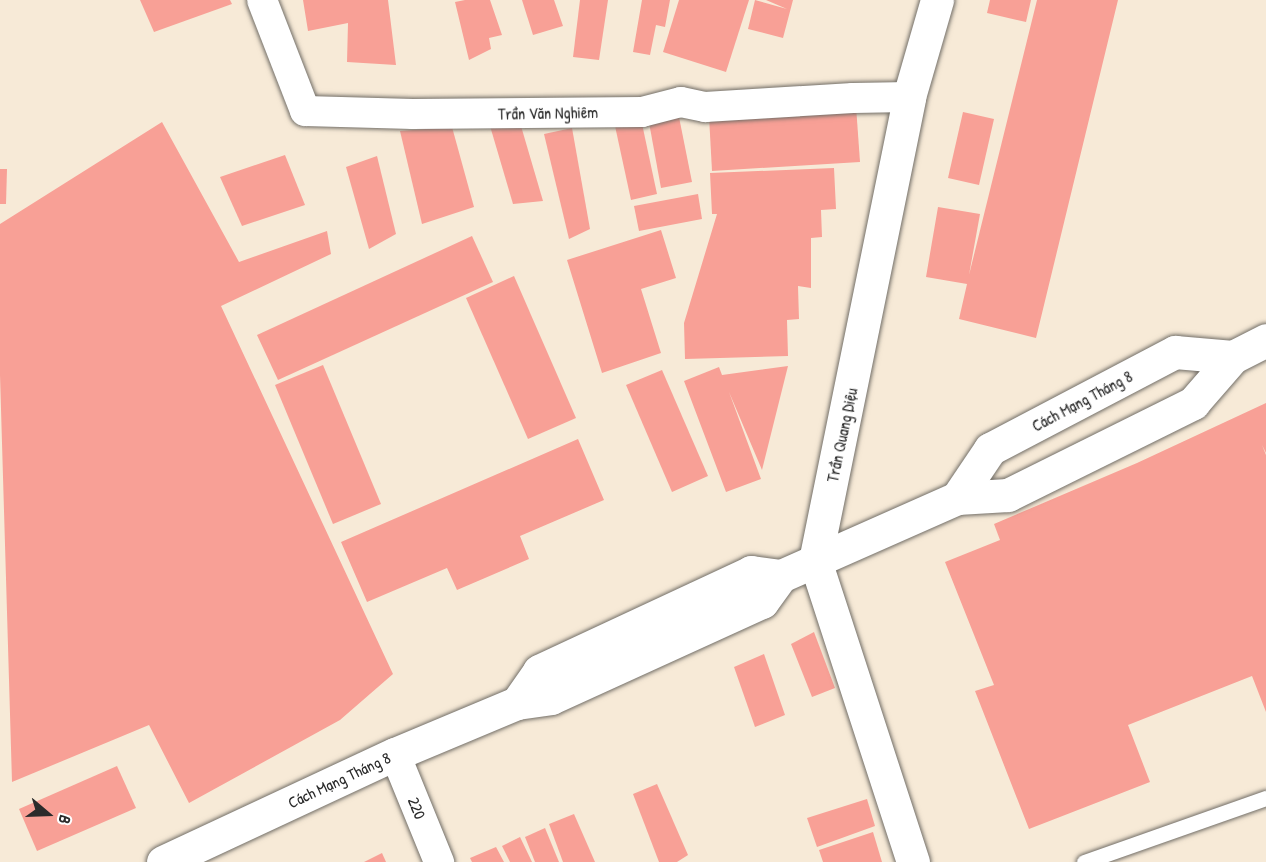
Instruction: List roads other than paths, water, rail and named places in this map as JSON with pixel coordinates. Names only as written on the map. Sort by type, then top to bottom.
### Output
[{"type":"main road","name":"Trần Quang Diệu","points":[[913,862],[814,561],[909,97],[937,0]]},
{"type":"main road","name":"Cách Mạng Tháng 8","points":[[177,859],[394,754],[517,702],[539,671],[751,572],[781,576],[957,498],[1008,495],[1192,403],[1233,357],[1266,340]]},
{"type":"main road","name":"Cách Mạng Tháng 8","points":[[957,498],[990,449],[1175,352],[1233,357]]},
{"type":"street","name":"Trần Văn Nghiêm","points":[[262,0],[305,111],[413,114],[642,112],[681,102],[705,107],[909,97]]},
{"type":"street","name":"220","points":[[394,754],[439,862]]},
{"type":"lane","points":[[1084,862],[1266,798]]}]
